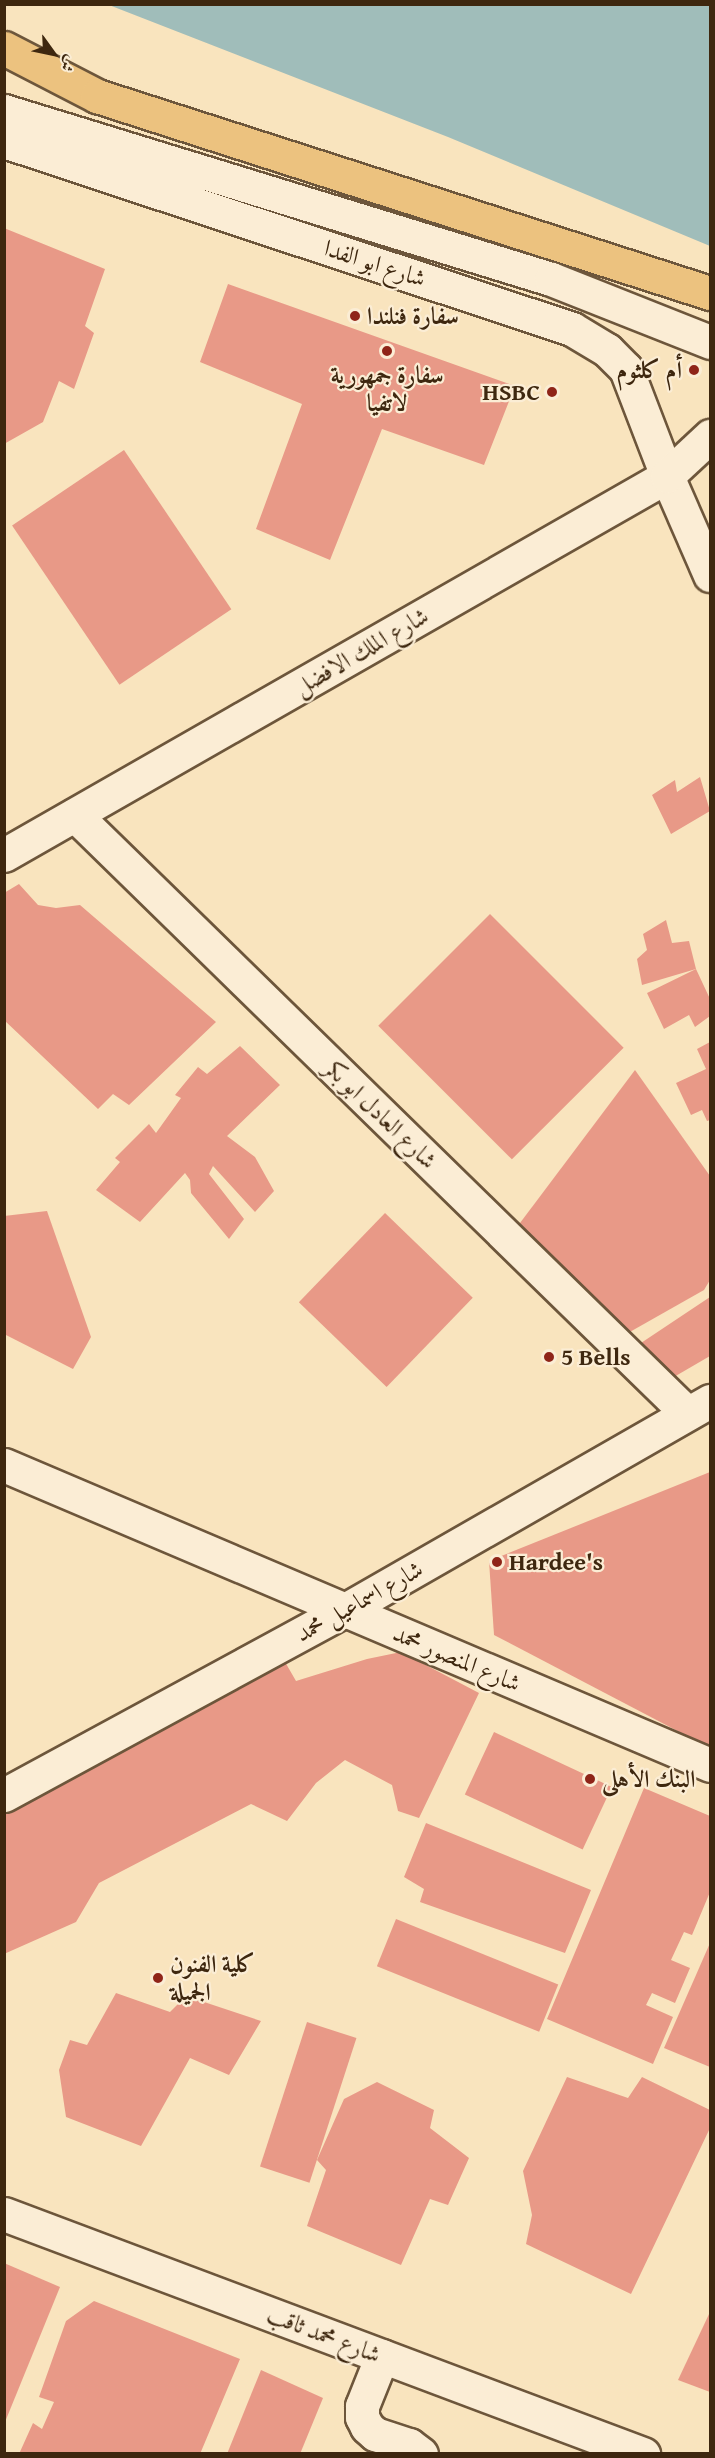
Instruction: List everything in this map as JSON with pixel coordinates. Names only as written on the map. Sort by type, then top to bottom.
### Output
[{"type":"highway","points":[[4,48],[97,96],[711,293]]},
{"type":"street","name":"شارع ابو الفدا","points":[[8,122],[551,279],[711,342]]},
{"type":"street","name":"شارع ابو الفدا","points":[[8,122],[572,329],[607,350],[626,369],[667,476],[711,575]]},
{"type":"street","name":"شارع الملك الافضل","points":[[4,855],[667,476],[711,436]]},
{"type":"street","name":"شارع العادل ابو بكر","points":[[75,815],[699,1407]]},
{"type":"street","name":"شارع اسماعيل محمد","points":[[4,1795],[345,1610],[699,1407]]},
{"type":"street","name":"شارع المنصور محمد","points":[[4,1465],[711,1766]]},
{"type":"street","name":"شارع محمد ثاقب","points":[[4,2214],[643,2454]]},
{"type":"street","points":[[382,2356],[362,2406],[362,2417],[367,2427],[375,2434],[409,2445],[421,2454]]},
{"type":"water","points":[[109,5],[710,5],[710,246],[448,137]]},
{"type":"building","points":[[4,228],[105,269],[85,326],[94,333],[74,389],[59,381],[43,422],[4,444]]},
{"type":"building","points":[[228,284],[515,386],[484,465],[382,429],[330,560],[256,529],[302,404],[200,362]]},
{"type":"building","points":[[124,450],[231,609],[119,685],[12,525]]},
{"type":"building","points":[[700,777],[710,811],[671,834],[652,795],[675,780],[677,792]]},
{"type":"building","points":[[19,884],[38,905],[56,908],[80,905],[216,1022],[129,1105],[113,1094],[98,1109],[4,1020],[4,893]]},
{"type":"building","points":[[490,914],[624,1048],[512,1159],[378,1026]]},
{"type":"building","points":[[666,920],[672,943],[689,941],[696,969],[642,985],[637,959],[647,950],[643,934]]},
{"type":"building","points":[[696,969],[710,999],[710,1016],[695,1027],[689,1015],[664,1029],[647,993]]},
{"type":"building","points":[[710,1042],[710,1120],[707,1121],[702,1110],[691,1115],[676,1083],[706,1069],[697,1049]]},
{"type":"building","points":[[240,1046],[280,1085],[227,1136],[255,1157],[274,1191],[255,1212],[213,1166],[209,1174],[244,1219],[229,1239],[191,1193],[190,1180],[185,1173],[140,1222],[96,1190],[120,1162],[115,1158],[149,1124],[156,1133],[181,1098],[175,1095],[198,1067],[207,1074]]},
{"type":"building","points":[[635,1070],[710,1176],[710,1280],[704,1290],[628,1333],[517,1227]]},
{"type":"building","points":[[47,1211],[91,1337],[73,1369],[4,1334],[4,1216]]},
{"type":"building","points":[[385,1213],[473,1298],[387,1387],[299,1302]]},
{"type":"building","points":[[710,1297],[710,1356],[667,1381],[641,1343]]},
{"type":"building","points":[[710,1472],[710,1748],[494,1635],[489,1561]]},
{"type":"building","points":[[401,1652],[479,1693],[419,1818],[398,1811],[392,1785],[345,1760],[316,1783],[287,1821],[251,1804],[99,1883],[76,1922],[4,1954],[4,1809],[281,1655],[296,1681],[367,1659]]},
{"type":"building","points":[[494,1732],[612,1787],[583,1849],[465,1795]]},
{"type":"building","points":[[644,1788],[710,1816],[710,1892],[692,1935],[684,1932],[671,1960],[690,1968],[675,2003],[652,1993],[646,2005],[673,2017],[653,2064],[547,2019]]},
{"type":"building","points":[[426,1823],[591,1890],[565,1953],[420,1902],[424,1889],[404,1877]]},
{"type":"building","points":[[396,1919],[558,1985],[539,2032],[377,1966]]},
{"type":"building","points":[[710,1943],[710,2067],[664,2048]]},
{"type":"building","points":[[116,1993],[170,2012],[186,1996],[261,2021],[229,2075],[190,2058],[141,2146],[66,2117],[59,2070],[70,2040],[87,2045]]},
{"type":"building","points":[[307,2022],[356,2038],[309,2183],[260,2167]]},
{"type":"building","points":[[567,2077],[628,2098],[642,2077],[710,2110],[710,2128],[631,2294],[526,2244],[532,2215],[523,2171]]},
{"type":"building","points":[[377,2082],[434,2110],[430,2128],[469,2158],[448,2205],[430,2199],[401,2265],[307,2226],[326,2170],[317,2160],[344,2099]]},
{"type":"building","points":[[4,2263],[60,2287],[5,2422],[4,2422]]},
{"type":"building","points":[[94,2301],[240,2359],[200,2454],[19,2454],[33,2423],[42,2429],[54,2402],[39,2397],[66,2321]]},
{"type":"building","points":[[710,2312],[710,2392],[678,2380]]},
{"type":"building","points":[[261,2370],[323,2398],[300,2454],[227,2454]]},
{"type":"place","name":"سفارة فنلندا","points":[[355,316]]},
{"type":"place","name":"سفارة جمهورية لاتفيا","points":[[387,351]]},
{"type":"place","name":"أم كلثوم","points":[[694,370]]},
{"type":"place","name":"HSBC","points":[[552,392]]},
{"type":"place","name":"5 Bells","points":[[549,1357]]},
{"type":"place","name":"Hardee's","points":[[497,1562]]},
{"type":"place","name":"البنك الأهلى","points":[[590,1779]]},
{"type":"place","name":"كلية الفنون الجميلة","points":[[158,1978]]}]
